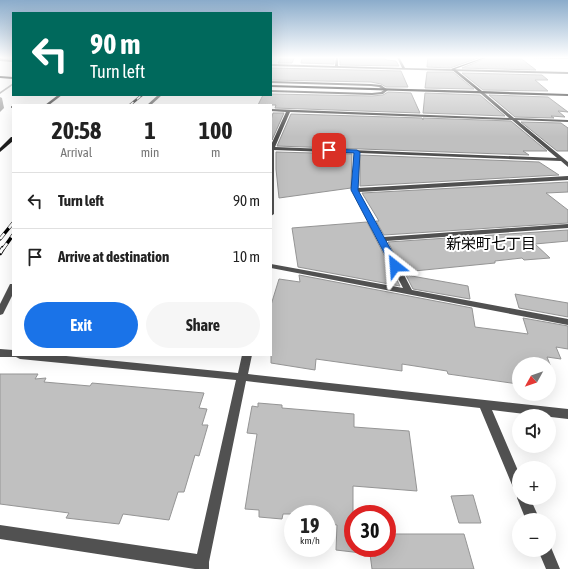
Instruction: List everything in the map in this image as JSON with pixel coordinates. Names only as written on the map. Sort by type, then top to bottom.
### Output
[{"type":"street","points":[[323,84],[371,85],[380,86],[386,90]]},
{"type":"street","points":[[470,84],[568,165]]},
{"type":"street","points":[[272,86],[568,95]]},
{"type":"street","points":[[272,91],[372,94],[382,93],[386,90]]},
{"type":"street","points":[[48,104],[59,96]]},
{"type":"street","points":[[150,104],[159,96]]},
{"type":"street","points":[[272,110],[568,121]]},
{"type":"street","points":[[289,110],[272,148],[562,160]]},
{"type":"street","points":[[0,151],[12,139]]},
{"type":"street","points":[[357,152],[355,190],[410,293]]},
{"type":"street","points":[[355,190],[568,178]]},
{"type":"street","points":[[381,239],[568,226]]},
{"type":"street","points":[[272,266],[568,322]]},
{"type":"street","points":[[0,312],[12,288]]},
{"type":"street","points":[[0,353],[12,354]]},
{"type":"street","points":[[30,356],[242,377],[568,414]]},
{"type":"street","points":[[0,532],[202,566],[247,356]]},
{"type":"street","points":[[484,404],[512,471]]},
{"type":"street","points":[[548,557],[553,569]]},
{"type":"building","points":[[379,84],[406,84],[408,87],[386,87]]},
{"type":"building","points":[[426,84],[467,84],[474,89],[425,88]]},
{"type":"building","points":[[475,84],[539,84],[548,91],[483,90]]},
{"type":"building","points":[[388,92],[411,93],[420,113],[275,108],[276,105],[272,104],[258,104],[262,96],[272,96],[272,94],[383,95]]},
{"type":"building","points":[[425,93],[480,95],[505,116],[423,113]]},
{"type":"building","points":[[489,95],[548,97],[568,112],[558,111],[565,117],[515,117]]},
{"type":"building","points":[[273,113],[284,113],[272,140]]},
{"type":"building","points":[[291,114],[422,118],[423,120],[423,118],[511,121],[547,151],[523,151],[529,155],[277,146]]},
{"type":"building","points":[[521,122],[561,123],[568,128],[568,151],[557,151]]},
{"type":"building","points":[[276,152],[352,154],[351,188],[279,198]]},
{"type":"building","points":[[360,155],[539,162],[559,175],[360,186]]},
{"type":"building","points":[[568,182],[568,192],[546,193],[568,210],[568,223],[384,235],[376,221],[379,221],[362,193]]},
{"type":"building","points":[[367,222],[400,286],[298,267],[292,228]]},
{"type":"building","points":[[568,230],[568,241],[535,244],[550,258],[524,260],[522,258],[495,261],[495,263],[404,272],[388,242]]},
{"type":"building","points":[[299,275],[472,308],[475,327],[528,334],[523,318],[568,326],[568,349],[556,347],[561,359],[556,357],[512,357],[512,383],[448,374],[447,371],[402,364],[402,371],[316,359],[315,370],[271,363],[272,302],[279,279],[300,282]]},
{"type":"building","points":[[406,275],[468,286],[470,299],[413,289]]},
{"type":"building","points":[[515,294],[568,303],[568,317],[519,308]]},
{"type":"building","points":[[0,374],[38,374],[35,379],[46,378],[44,382],[90,386],[92,383],[204,393],[199,408],[207,409],[202,425],[208,425],[199,456],[195,455],[184,492],[178,492],[169,520],[123,514],[119,524],[66,518],[69,513],[0,504]]},
{"type":"building","points":[[258,403],[282,405],[282,408],[354,414],[354,427],[409,431],[417,491],[353,486],[353,505],[344,505],[344,551],[336,550],[336,505],[284,505],[284,514],[282,519],[259,517],[259,510],[245,509],[257,434],[247,433],[252,406],[258,407]]},
{"type":"building","points":[[473,495],[481,523],[459,523],[451,496]]},
{"type":"building","points":[[396,534],[464,534],[474,569],[372,569],[370,557],[396,557]]},
{"type":"waterway","points":[[0,93],[12,85]]},
{"type":"waterway","points":[[0,98],[2,108],[0,111]]},
{"type":"railway","points":[[131,104],[141,96]]},
{"type":"railway","points":[[0,239],[12,224]]},
{"type":"railway","points":[[3,249],[12,236]]},
{"type":"railway","points":[[0,253],[3,248]]},
{"type":"district","name":"新栄町七丁目","points":[[491,243]]},
{"type":"route","points":[[329,150],[357,152],[355,190],[395,266]]}]
